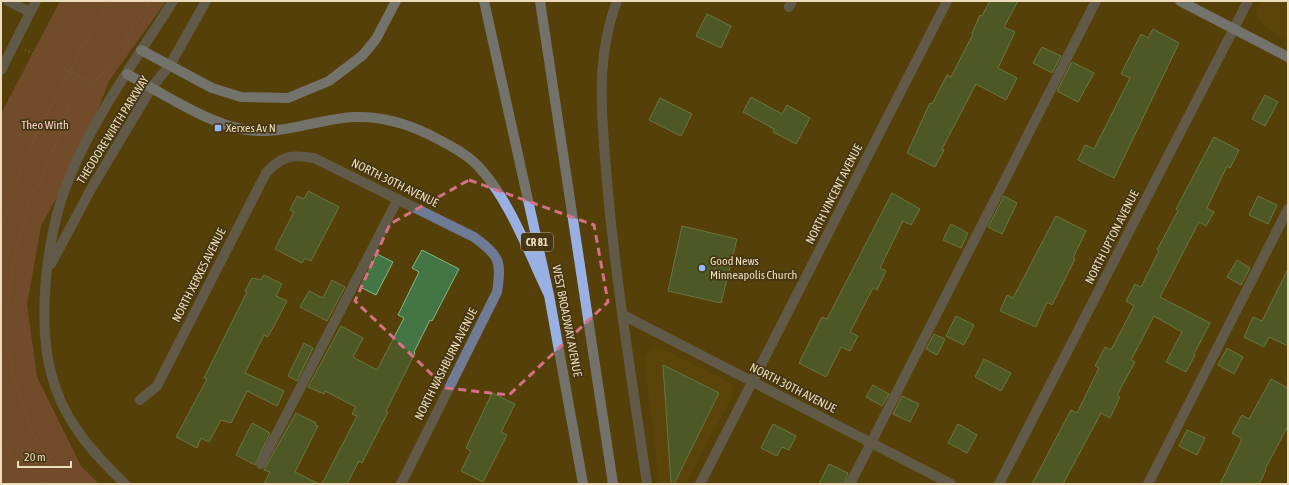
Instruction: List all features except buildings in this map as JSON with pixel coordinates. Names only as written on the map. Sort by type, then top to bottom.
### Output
[{"type":"main road","points":[[142,50],[212,88],[241,97],[288,98],[328,81],[363,55],[376,39],[396,1]]},
{"type":"main road","name":"WEST BROADWAY AVENUE","points":[[484,1],[549,295],[583,484]]},
{"type":"main road","name":"WEST BROADWAY AVENUE","points":[[540,1],[613,484]]},
{"type":"main road","points":[[1180,1],[1288,57]]},
{"type":"main road","points":[[127,74],[214,120],[246,130],[265,132],[292,129],[338,119],[371,118],[402,123],[454,148],[477,165],[490,180],[514,223],[549,295]]},
{"type":"street","points":[[8,1],[30,12]]},
{"type":"street","points":[[1,70],[36,1]]},
{"type":"street","name":"THEODORE WIRTH PARKWAY","points":[[124,484],[97,457],[72,422],[56,389],[49,363],[43,319],[46,275],[60,202],[70,176],[110,99],[173,1]]},
{"type":"street","name":"THEODORE WIRTH PARKWAY","points":[[46,275],[91,189],[152,88],[170,65],[206,1]]},
{"type":"street","points":[[618,1],[609,28],[605,50],[601,81],[600,111],[613,245],[646,484]]},
{"type":"street","name":"NORTH VINCENT AVENUE","points":[[700,484],[947,1]]},
{"type":"street","points":[[850,484],[1096,1]]},
{"type":"street","name":"NORTH UPTON AVENUE","points":[[999,484],[1248,1]]},
{"type":"street","name":"NORTH 30TH AVENUE","points":[[278,161],[299,156],[314,158],[474,237],[494,253]]},
{"type":"street","name":"NORTH XERXES AVENUE","points":[[140,400],[157,386],[266,173],[278,161]]},
{"type":"street","points":[[261,464],[398,199]]},
{"type":"street","points":[[1148,484],[1288,209]]},
{"type":"street","name":"NORTH WASHBURN AVENUE","points":[[401,484],[497,292],[500,273],[494,253]]},
{"type":"street","name":"NORTH 30TH AVENUE","points":[[623,315],[951,484]]},
{"type":"path","points":[[1,226],[18,177],[69,72],[109,1]]},
{"type":"path","points":[[14,45],[94,83],[105,72],[119,52],[150,1]]},
{"type":"path","points":[[1,436],[13,457],[47,484]]},
{"type":"highlighted area","points":[[469,180],[594,225],[608,302],[509,395],[446,388],[355,301],[390,224]]},
{"type":"shaded area","points":[[1261,1],[1288,1],[1288,39],[1263,26],[1258,19],[1256,12]]},
{"type":"shaded area","points":[[653,348],[661,348],[731,383],[733,387],[732,396],[686,484],[660,484],[644,360],[648,351]]},
{"type":"green space","name":"Theo Wirth","points":[[60,1],[166,1],[109,81],[81,153],[41,226],[27,305],[37,377],[81,466],[99,484],[1,484],[1,114]]},
{"type":"place","name":"Xerxes Av N","points":[[218,128]]},
{"type":"place","name":"Good News Minneapolis Church","points":[[702,268]]}]
